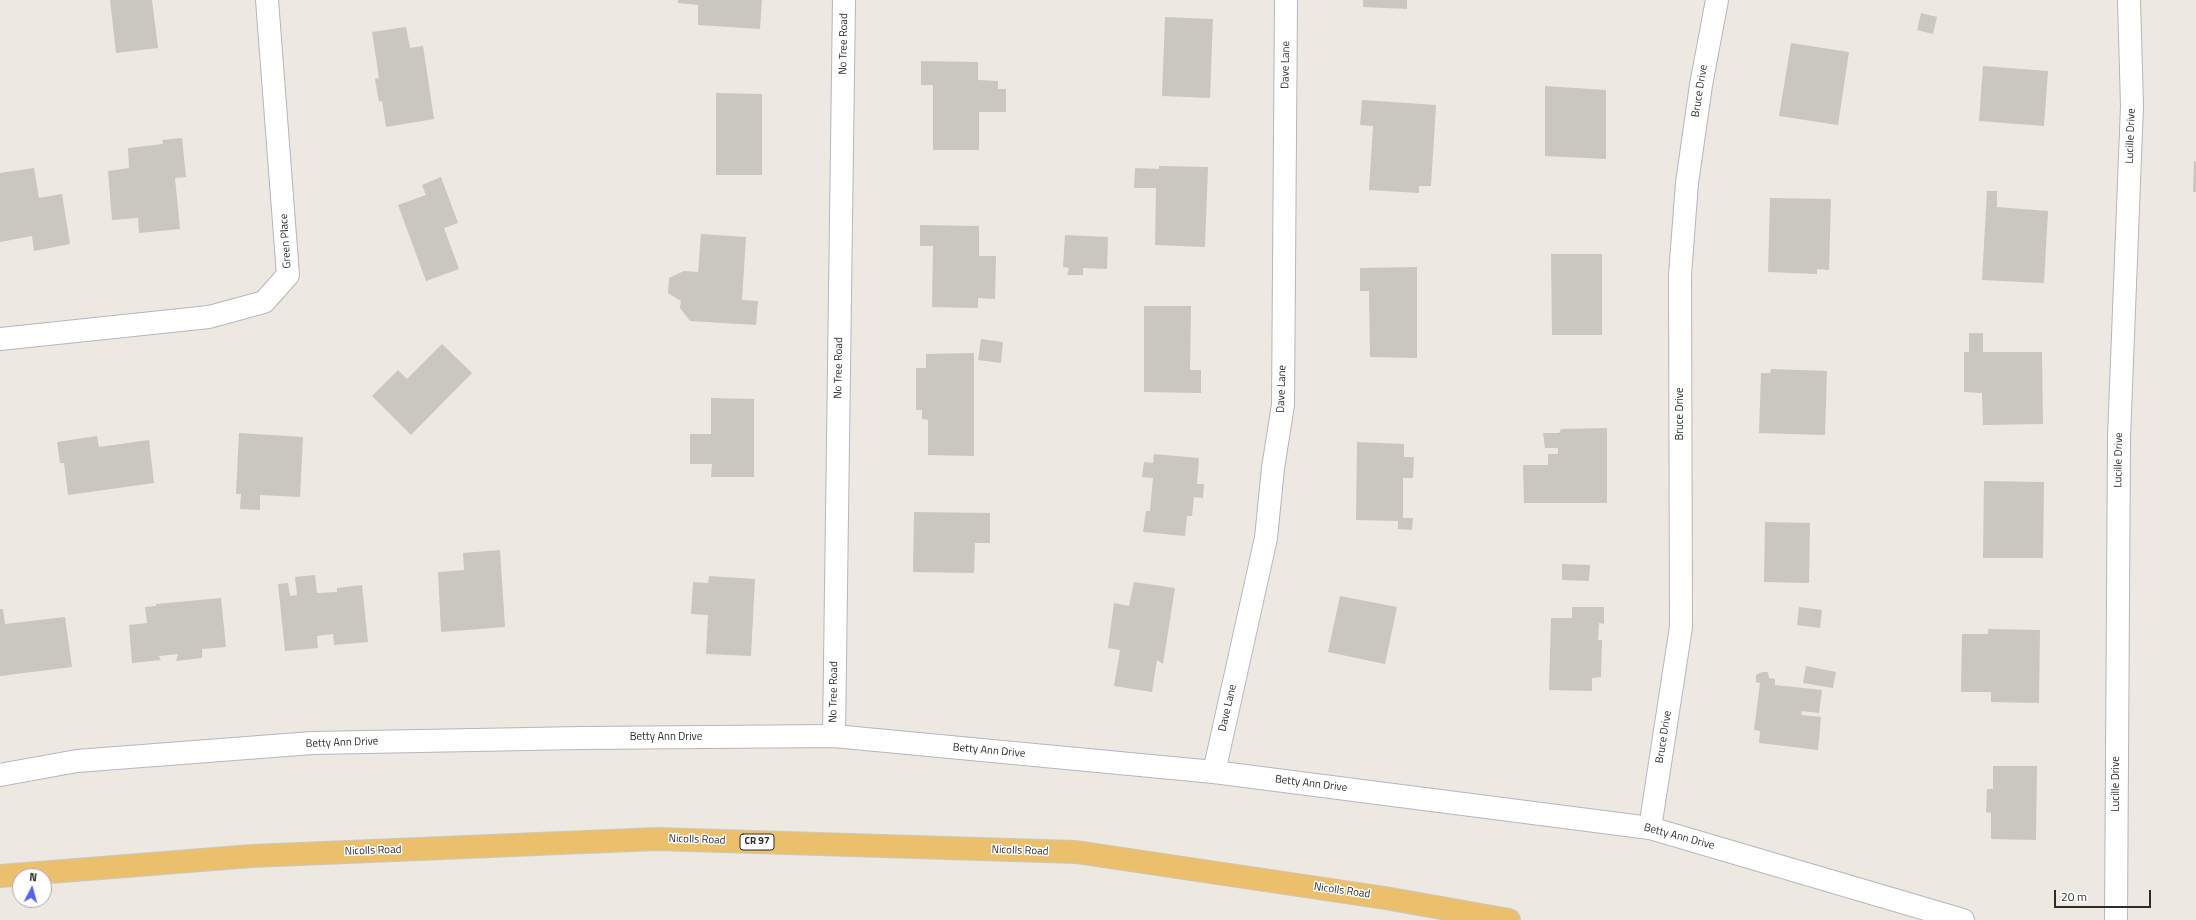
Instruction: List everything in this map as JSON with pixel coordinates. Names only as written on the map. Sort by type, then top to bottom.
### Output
[{"type":"highway","name":"Nicolls Road","points":[[0,876],[252,856],[657,839],[1076,852],[1385,898],[1509,920]]},
{"type":"street","name":"Green Place","points":[[0,339],[208,317],[264,302],[288,275],[267,0]]},
{"type":"street","name":"No Tree Road","points":[[834,736],[844,0]]},
{"type":"street","name":"Dave Lane","points":[[1214,772],[1266,538],[1273,468],[1284,405],[1286,0]]},
{"type":"street","name":"Bruce Drive","points":[[1650,828],[1681,627],[1680,275],[1687,183],[1701,85],[1716,0]]},
{"type":"street","name":"Lucille Drive","points":[[2116,920],[2119,437],[2132,106],[2129,0]]},
{"type":"street","name":"Betty Ann Drive","points":[[0,774],[78,761],[312,743],[582,738],[834,736],[1214,772],[1650,828],[1963,920]]},
{"type":"building","points":[[110,0],[152,0],[158,48],[116,53]]},
{"type":"building","points":[[678,0],[762,0],[760,29],[698,25],[698,5],[678,3]]},
{"type":"building","points":[[1363,0],[1407,0],[1407,9],[1363,7]]},
{"type":"building","points":[[1921,13],[1937,17],[1933,34],[1917,30]]},
{"type":"building","points":[[1165,17],[1213,19],[1210,98],[1162,96]]},
{"type":"building","points":[[406,27],[410,48],[423,46],[434,119],[386,127],[382,101],[379,102],[375,79],[379,78],[372,32]]},
{"type":"building","points":[[1791,43],[1849,52],[1838,125],[1779,116]]},
{"type":"building","points":[[921,61],[978,62],[978,80],[998,81],[998,89],[1006,89],[1006,112],[979,112],[979,150],[933,150],[933,85],[921,85]]},
{"type":"building","points":[[1983,66],[2048,71],[2044,126],[1979,121]]},
{"type":"building","points":[[1545,86],[1606,90],[1606,159],[1545,156]]},
{"type":"building","points":[[716,93],[762,94],[762,175],[716,175]]},
{"type":"building","points":[[1362,100],[1436,105],[1431,186],[1419,186],[1419,193],[1369,190],[1373,126],[1360,125]]},
{"type":"building","points":[[182,138],[186,177],[175,178],[180,229],[139,233],[138,218],[112,220],[108,171],[129,168],[128,148],[163,144],[162,140]]},
{"type":"building","points":[[2194,161],[2196,162],[2196,192],[2193,192]]},
{"type":"building","points":[[1159,166],[1208,167],[1205,247],[1155,245],[1156,188],[1134,188],[1135,168],[1159,169]]},
{"type":"building","points":[[34,168],[39,198],[62,194],[70,244],[34,251],[32,236],[0,242],[0,173]]},
{"type":"building","points":[[441,177],[458,223],[444,228],[459,269],[426,281],[398,205],[426,195],[422,185]]},
{"type":"building","points":[[1987,191],[1997,191],[1997,207],[2048,211],[2044,283],[1982,280]]},
{"type":"building","points":[[1770,198],[1831,199],[1829,270],[1817,269],[1817,274],[1768,272]]},
{"type":"building","points":[[920,225],[979,226],[979,256],[996,256],[995,299],[978,298],[978,308],[932,307],[933,246],[920,246]]},
{"type":"building","points":[[701,234],[746,237],[742,300],[758,301],[756,325],[690,321],[680,308],[681,301],[668,293],[669,278],[684,271],[698,272]]},
{"type":"building","points":[[1065,235],[1108,237],[1107,269],[1083,268],[1083,275],[1067,275],[1069,268],[1063,267]]},
{"type":"building","points":[[1551,254],[1602,254],[1602,335],[1552,335]]},
{"type":"building","points":[[1417,267],[1417,358],[1370,357],[1369,291],[1360,291],[1360,268]]},
{"type":"building","points":[[1144,306],[1191,306],[1190,370],[1201,370],[1201,393],[1144,392]]},
{"type":"building","points":[[1969,333],[1983,333],[1983,352],[2042,352],[2043,424],[1983,425],[1982,393],[1964,392],[1964,352],[1969,352]]},
{"type":"building","points":[[981,339],[1003,342],[1001,363],[978,360]]},
{"type":"building","points":[[442,344],[472,373],[411,435],[372,396],[398,370],[407,379]]},
{"type":"building","points":[[974,353],[974,456],[928,455],[928,420],[922,419],[922,410],[916,410],[916,368],[926,368],[926,354]]},
{"type":"building","points":[[1771,369],[1827,371],[1825,435],[1759,433],[1761,373],[1770,373]]},
{"type":"building","points":[[711,398],[754,399],[754,477],[711,477],[712,464],[690,464],[690,434],[711,434]]},
{"type":"building","points":[[1607,428],[1607,503],[1524,503],[1523,465],[1548,465],[1548,454],[1558,454],[1558,448],[1545,448],[1543,433],[1559,433],[1561,429]]},
{"type":"building","points":[[239,433],[303,437],[300,497],[260,495],[260,510],[240,509],[241,494],[236,494]]},
{"type":"building","points":[[97,436],[99,447],[149,440],[154,483],[68,495],[64,463],[60,463],[57,442]]},
{"type":"building","points":[[1357,442],[1404,444],[1404,457],[1414,457],[1413,478],[1403,478],[1403,518],[1413,518],[1412,530],[1398,529],[1398,521],[1356,520]]},
{"type":"building","points":[[1154,454],[1199,458],[1197,484],[1204,484],[1203,498],[1194,497],[1192,516],[1187,516],[1185,536],[1143,532],[1146,511],[1150,511],[1153,478],[1142,477],[1144,462],[1153,463]]},
{"type":"building","points":[[1984,481],[2044,482],[2043,558],[1983,558]]},
{"type":"building","points":[[914,512],[990,513],[990,543],[975,543],[974,573],[913,572]]},
{"type":"building","points":[[1765,522],[1810,523],[1809,583],[1764,582]]},
{"type":"building","points":[[500,550],[505,627],[441,632],[438,572],[464,570],[463,553]]},
{"type":"building","points":[[1562,564],[1590,565],[1589,581],[1562,580]]},
{"type":"building","points":[[315,575],[317,593],[337,592],[337,588],[362,585],[368,642],[334,645],[333,634],[317,636],[318,648],[285,651],[278,584],[288,583],[290,596],[297,595],[295,577]]},
{"type":"building","points":[[709,576],[755,579],[751,656],[706,654],[708,615],[691,614],[693,582],[708,583]]},
{"type":"building","points":[[1134,582],[1175,588],[1163,664],[1157,660],[1152,692],[1114,686],[1120,650],[1108,648],[1114,603],[1129,606]]},
{"type":"building","points":[[1340,596],[1397,607],[1385,664],[1328,652]]},
{"type":"building","points":[[221,598],[226,647],[202,649],[202,658],[176,661],[178,654],[159,656],[161,660],[132,663],[129,625],[147,623],[145,607],[156,606],[156,604]]},
{"type":"building","points":[[1572,607],[1604,607],[1604,624],[1599,623],[1598,640],[1602,640],[1601,677],[1592,678],[1592,691],[1549,690],[1551,618],[1572,618]]},
{"type":"building","points":[[1799,607],[1822,610],[1820,628],[1797,625]]},
{"type":"building","points":[[0,609],[3,609],[5,624],[65,617],[72,667],[0,676]]},
{"type":"building","points":[[1988,629],[2040,630],[2039,703],[1991,702],[1991,692],[1961,692],[1962,634],[1988,634]]},
{"type":"building","points":[[1806,666],[1836,672],[1833,688],[1803,683]]},
{"type":"building","points":[[1762,672],[1768,672],[1769,678],[1775,679],[1775,685],[1822,690],[1819,713],[1802,711],[1801,715],[1821,717],[1818,750],[1759,743],[1760,731],[1754,730],[1760,683],[1756,682],[1756,675]]},
{"type":"building","points":[[1993,766],[2037,766],[2036,840],[1991,839],[1991,813],[1986,812],[1987,789],[1993,789]]}]
